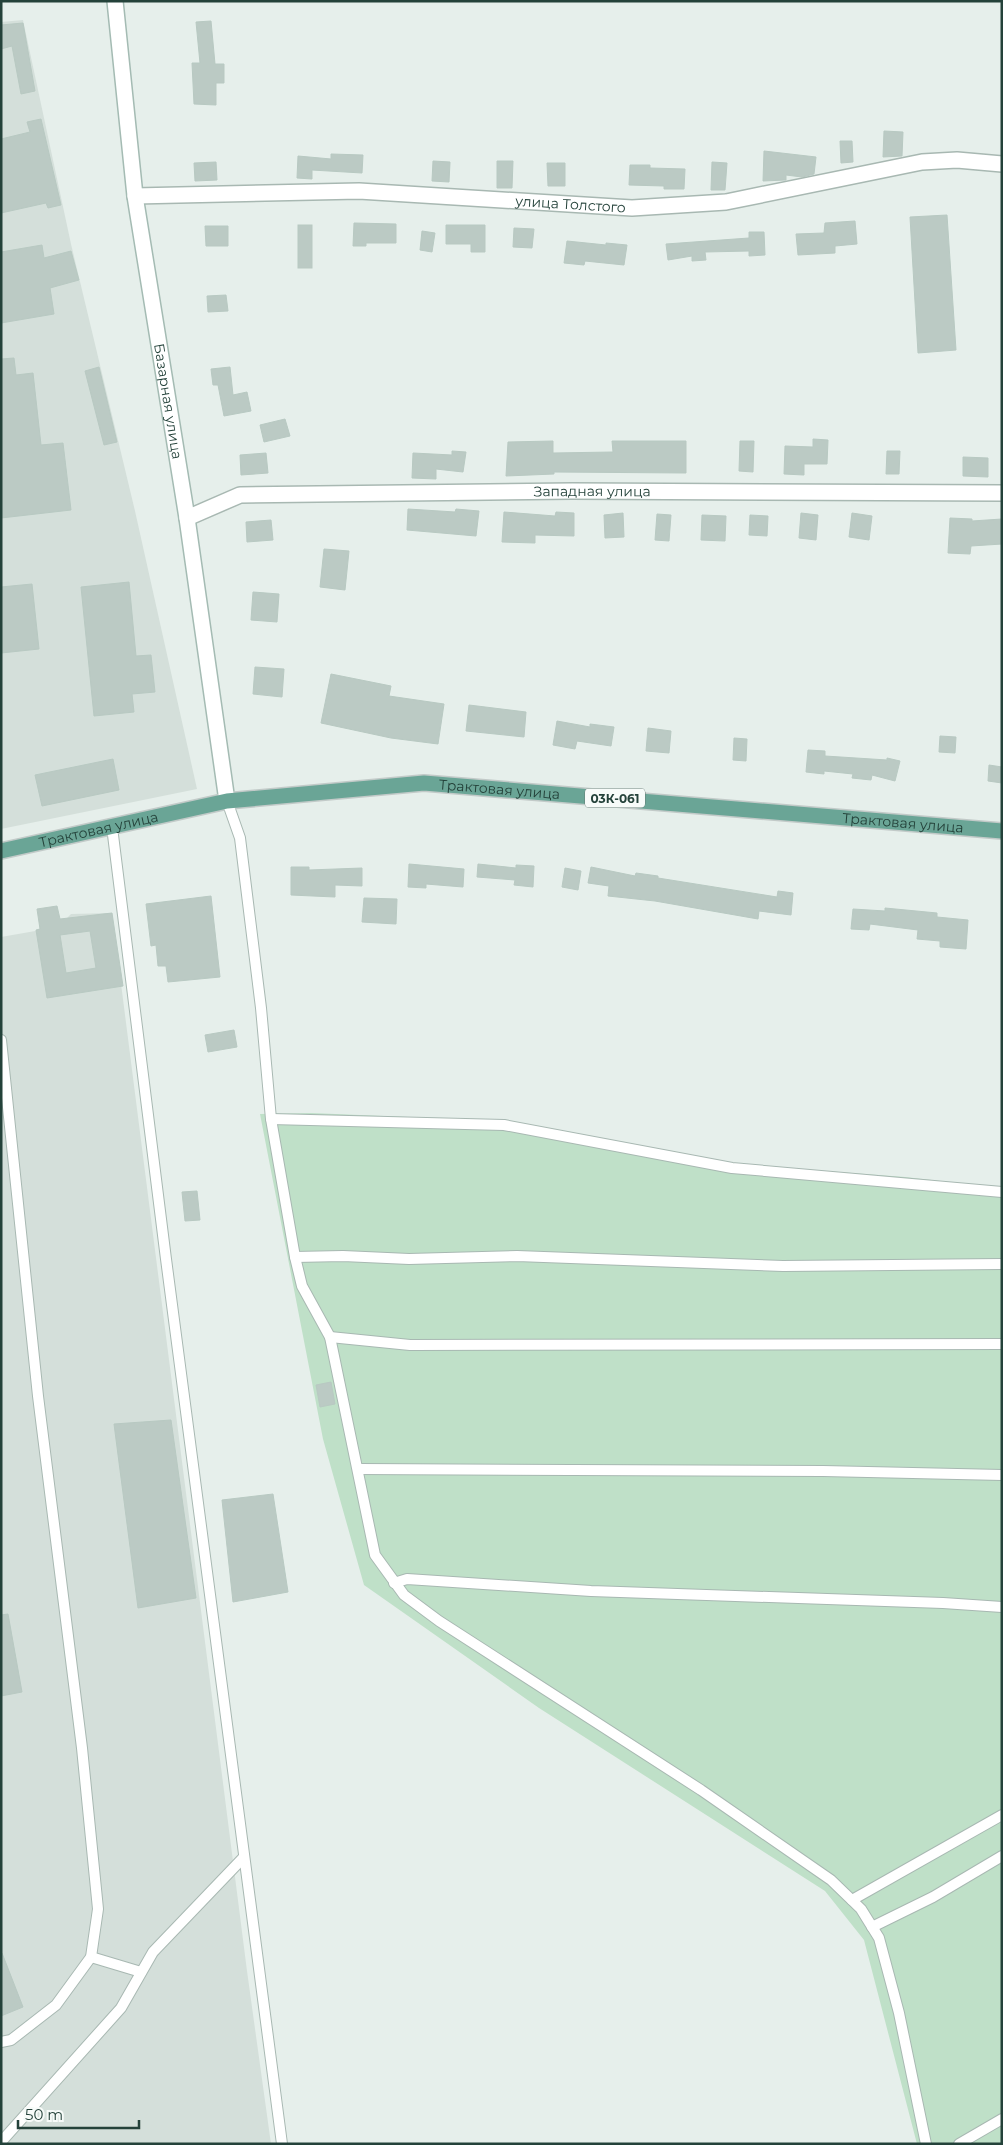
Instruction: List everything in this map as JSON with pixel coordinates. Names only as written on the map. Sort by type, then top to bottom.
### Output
[{"type":"main road","name":"Трактовая улица","points":[[1,851],[227,801],[424,784],[1002,831]]},
{"type":"street","name":"Базарная улица","points":[[115,1],[135,196],[187,518],[227,801]]},
{"type":"street","name":"улица Толстого","points":[[135,196],[359,191],[632,208],[726,202],[922,162],[957,160],[1002,164]]},
{"type":"street","name":"Западная улица","points":[[187,518],[240,495],[572,491],[1002,493]]},
{"type":"lane","points":[[227,801],[240,838],[261,1008],[271,1119],[295,1257],[302,1286],[330,1337],[359,1469],[375,1555],[404,1595],[439,1621],[700,1790],[830,1880],[861,1909],[879,1938],[899,2013],[926,2144]]},
{"type":"lane","points":[[112,827],[282,2144]]},
{"type":"lane","points":[[1,1040],[38,1396],[82,1748],[98,1909],[91,1958],[56,2005],[11,2040],[1,2042]]},
{"type":"lane","points":[[271,1119],[504,1125],[732,1168],[1002,1192]]},
{"type":"lane","points":[[295,1257],[342,1256],[408,1259],[516,1256],[783,1266],[1002,1264]]},
{"type":"lane","points":[[330,1337],[410,1344],[1002,1344]]},
{"type":"lane","points":[[359,1469],[823,1471],[1002,1475]]},
{"type":"lane","points":[[394,1583],[407,1578],[592,1591],[943,1603],[1002,1607]]},
{"type":"lane","points":[[852,1900],[1002,1816]]},
{"type":"lane","points":[[872,1927],[933,1897],[1002,1856]]},
{"type":"lane","points":[[1,2142],[121,2008],[153,1952],[244,1857]]},
{"type":"lane","points":[[91,1958],[141,1972]]},
{"type":"lane","points":[[959,2144],[1002,2118]]},
{"type":"shaded area","points":[[23,20],[71,244],[135,511],[197,789],[1,829],[1,22]]},
{"type":"shaded area","points":[[112,913],[247,1971],[271,2144],[1,2144],[1,937],[58,927],[71,914]]},
{"type":"green space","points":[[311,1113],[504,1121],[733,1164],[905,1177],[1002,1188],[1002,2144],[917,2144],[864,1940],[825,1891],[539,1708],[364,1585],[323,1439],[260,1114]]},
{"type":"building","points":[[211,21],[215,64],[224,64],[224,83],[216,83],[216,105],[194,104],[192,63],[200,63],[196,22]]},
{"type":"building","points":[[23,23],[35,91],[21,94],[12,46],[1,49],[1,25]]},
{"type":"building","points":[[41,119],[61,205],[48,208],[46,203],[1,213],[1,139],[30,132],[27,122]]},
{"type":"building","points":[[884,131],[903,132],[902,156],[883,157]]},
{"type":"building","points":[[840,141],[852,141],[853,162],[841,163]]},
{"type":"building","points":[[764,151],[816,157],[814,174],[802,177],[786,175],[786,180],[763,181]]},
{"type":"building","points":[[331,154],[363,155],[362,173],[312,170],[312,179],[297,178],[298,156],[331,159]]},
{"type":"building","points":[[433,161],[450,162],[449,182],[432,181]]},
{"type":"building","points":[[497,161],[513,161],[512,188],[497,188]]},
{"type":"building","points":[[216,162],[217,180],[195,181],[194,163]]},
{"type":"building","points":[[712,162],[727,163],[725,190],[711,190]]},
{"type":"building","points":[[547,163],[565,163],[565,186],[548,186]]},
{"type":"building","points":[[630,165],[650,165],[650,168],[685,169],[684,189],[664,189],[664,186],[629,185]]},
{"type":"building","points":[[947,215],[956,350],[918,353],[910,217]]},
{"type":"building","points":[[855,221],[857,244],[835,246],[835,253],[798,255],[796,234],[824,233],[825,223]]},
{"type":"building","points":[[354,223],[396,224],[396,243],[366,243],[366,246],[353,246]]},
{"type":"building","points":[[298,225],[312,225],[312,268],[298,268]]},
{"type":"building","points":[[446,225],[485,225],[485,252],[471,252],[471,244],[446,244]]},
{"type":"building","points":[[205,226],[228,226],[228,246],[206,246]]},
{"type":"building","points":[[514,228],[534,229],[532,248],[513,247]]},
{"type":"building","points":[[422,231],[435,233],[432,252],[420,250]]},
{"type":"building","points":[[749,232],[764,232],[765,255],[749,256],[749,251],[705,252],[706,260],[692,261],[692,256],[668,260],[666,244],[749,238]]},
{"type":"building","points":[[567,241],[627,245],[624,265],[585,261],[584,265],[564,263]]},
{"type":"building","points":[[42,245],[44,258],[71,251],[79,280],[50,288],[54,314],[1,323],[1,252]]},
{"type":"building","points":[[226,295],[228,311],[208,312],[207,296]]},
{"type":"building","points":[[14,358],[16,375],[33,373],[41,445],[63,443],[71,510],[1,518],[1,359]]},
{"type":"building","points":[[99,367],[117,442],[104,445],[85,371]]},
{"type":"building","points":[[230,367],[233,395],[247,392],[251,411],[224,416],[218,385],[213,385],[211,369]]},
{"type":"building","points":[[285,419],[290,436],[264,442],[260,425]]},
{"type":"building","points":[[813,439],[828,440],[827,464],[804,464],[804,475],[784,474],[785,446],[813,447]]},
{"type":"building","points":[[553,441],[553,453],[613,452],[612,441],[686,441],[686,473],[554,472],[554,474],[506,476],[508,442]]},
{"type":"building","points":[[740,441],[754,441],[753,472],[739,471]]},
{"type":"building","points":[[452,451],[466,452],[463,472],[436,469],[436,479],[412,478],[413,453],[452,455]]},
{"type":"building","points":[[887,451],[900,451],[899,474],[886,474]]},
{"type":"building","points":[[266,453],[268,473],[241,475],[240,455]]},
{"type":"building","points":[[963,457],[988,458],[988,477],[963,476]]},
{"type":"building","points":[[408,509],[455,512],[456,509],[479,511],[476,536],[407,530]]},
{"type":"building","points":[[504,512],[555,516],[556,512],[574,513],[574,536],[535,535],[535,543],[502,542]]},
{"type":"building","points":[[623,513],[624,537],[605,538],[604,515]]},
{"type":"building","points":[[801,513],[818,515],[816,540],[799,538]]},
{"type":"building","points":[[852,513],[872,516],[869,540],[849,537]]},
{"type":"building","points":[[657,514],[671,515],[669,541],[655,540]]},
{"type":"building","points":[[702,515],[726,516],[725,541],[701,540]]},
{"type":"building","points":[[750,515],[768,516],[767,536],[749,535]]},
{"type":"building","points":[[950,518],[972,519],[972,521],[1002,519],[1002,544],[971,546],[970,554],[948,553]]},
{"type":"building","points":[[271,520],[273,540],[247,542],[246,522]]},
{"type":"building","points":[[324,549],[349,551],[345,590],[320,587]]},
{"type":"building","points":[[129,582],[136,656],[151,655],[155,692],[132,694],[134,712],[94,716],[81,587]]},
{"type":"building","points":[[32,584],[39,649],[1,653],[1,587]]},
{"type":"building","points":[[253,592],[279,594],[277,622],[251,620]]},
{"type":"building","points":[[255,667],[284,669],[282,697],[253,694]]},
{"type":"building","points":[[331,674],[391,686],[389,696],[444,704],[438,744],[391,738],[321,723]]},
{"type":"building","points":[[469,705],[526,712],[524,737],[466,731]]},
{"type":"building","points":[[557,721],[590,727],[590,724],[614,727],[611,746],[577,741],[575,749],[553,745]]},
{"type":"building","points":[[648,728],[671,731],[669,753],[646,751]]},
{"type":"building","points":[[940,736],[956,737],[955,753],[939,752]]},
{"type":"building","points":[[734,738],[747,739],[746,761],[733,760]]},
{"type":"building","points":[[808,750],[825,751],[825,756],[887,760],[887,758],[900,761],[895,781],[872,775],[871,780],[852,778],[853,774],[824,771],[824,774],[806,772]]},
{"type":"building","points":[[113,759],[119,790],[42,806],[35,775]]},
{"type":"building","points":[[989,765],[1002,767],[1002,783],[988,781]]},
{"type":"building","points":[[409,864],[464,869],[463,887],[426,884],[426,888],[408,887]]},
{"type":"building","points":[[478,864],[516,868],[516,865],[534,866],[533,887],[514,885],[515,880],[477,877]]},
{"type":"building","points":[[291,867],[309,867],[309,870],[362,868],[362,886],[335,885],[335,897],[291,895]]},
{"type":"building","points":[[591,867],[635,876],[636,873],[658,876],[658,878],[777,897],[778,891],[793,893],[791,915],[759,911],[758,919],[655,901],[608,896],[609,886],[588,883]]},
{"type":"building","points":[[565,868],[581,871],[578,890],[562,887]]},
{"type":"building","points":[[211,896],[220,977],[168,982],[166,966],[158,966],[156,945],[151,946],[146,904]]},
{"type":"building","points":[[364,898],[397,899],[396,924],[362,922]]},
{"type":"building","points":[[57,906],[60,919],[112,913],[123,986],[47,998],[36,930],[40,929],[37,909]],"holes":[[[90,931],[96,968],[66,973],[60,935]]]},
{"type":"building","points":[[885,908],[937,913],[937,917],[968,920],[966,949],[940,947],[940,941],[917,939],[918,930],[870,924],[869,930],[851,929],[853,909],[885,911]]},
{"type":"building","points":[[234,1030],[237,1047],[208,1052],[205,1035]]},
{"type":"building","points":[[197,1191],[200,1220],[185,1221],[182,1192]]},
{"type":"building","points":[[331,1382],[335,1404],[320,1407],[316,1385]]},
{"type":"building","points":[[171,1420],[196,1598],[138,1608],[114,1424]]},
{"type":"building","points":[[273,1494],[288,1592],[233,1602],[222,1500]]},
{"type":"building","points":[[8,1614],[22,1692],[1,1696],[1,1615]]},
{"type":"building","points":[[1,1954],[23,2007],[1,2016]]}]
